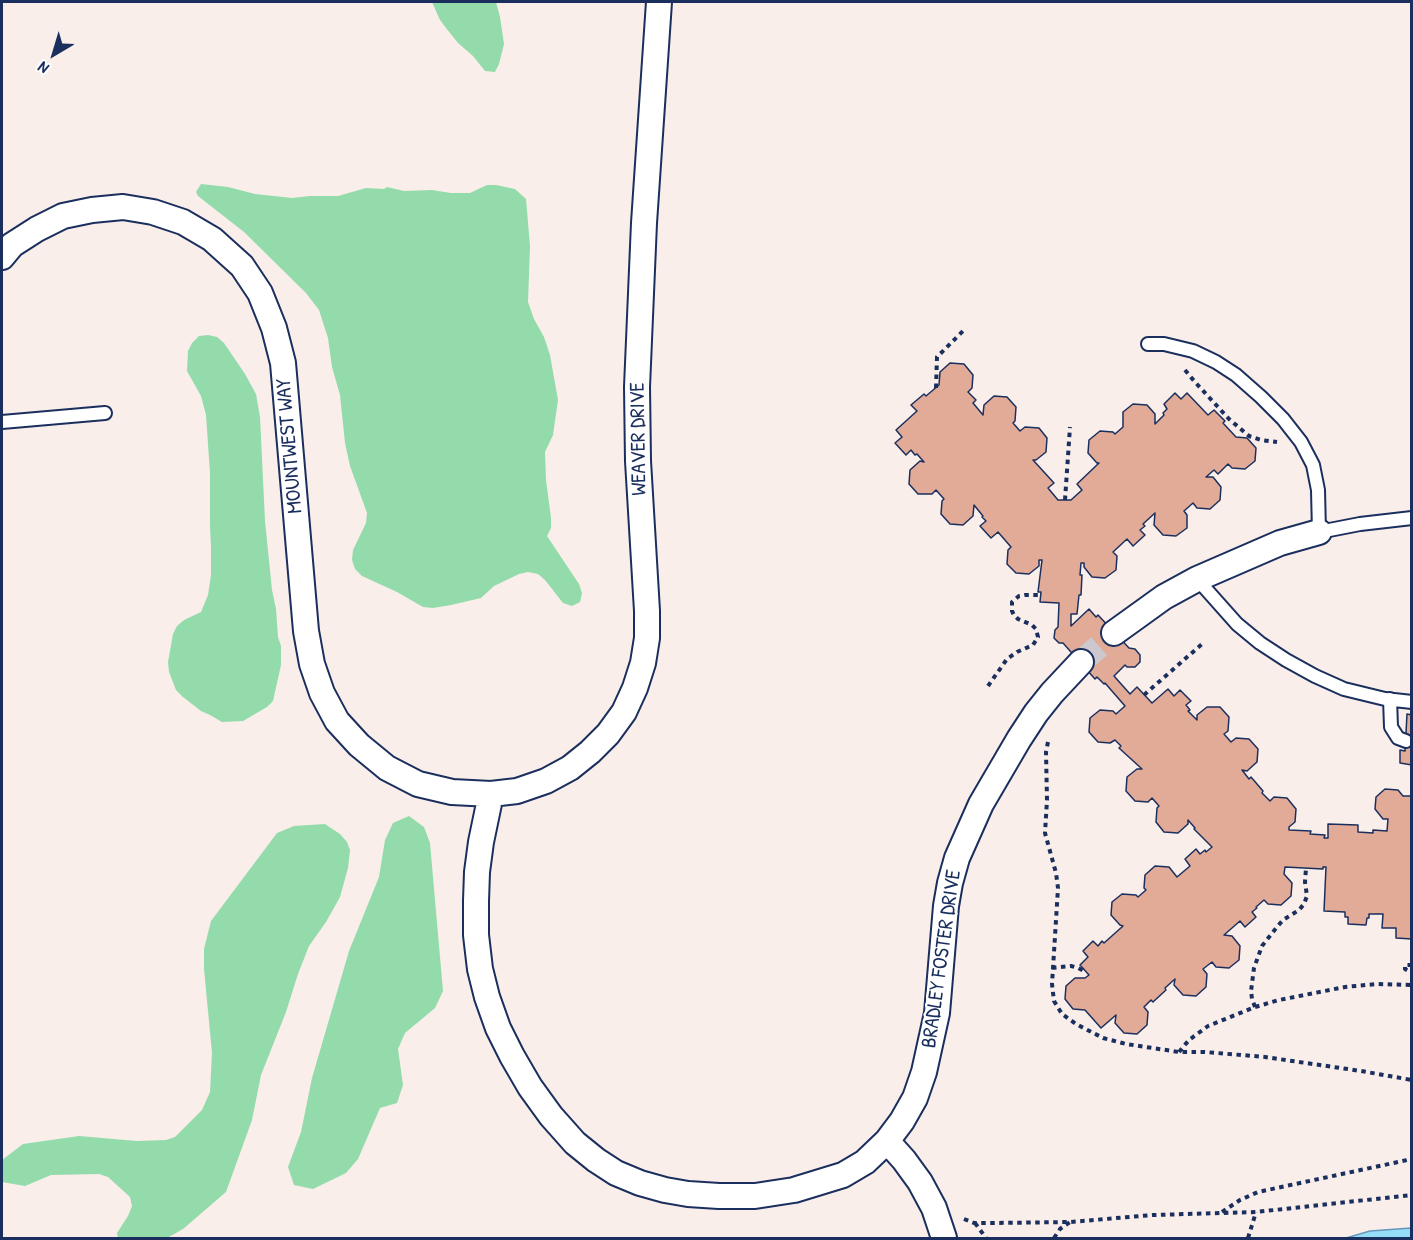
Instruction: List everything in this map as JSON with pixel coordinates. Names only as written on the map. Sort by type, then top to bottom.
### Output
[{"type":"street","name":"WEAVER DRIVE","points":[[491,794],[518,791],[546,781],[570,768],[590,752],[608,734],[624,711],[643,663],[647,611],[638,461],[637,387],[644,212],[659,2]]},
{"type":"street","name":"MOUNTWEST WAY","points":[[2,257],[12,245],[63,216],[123,207],[153,212],[183,222],[212,239],[242,266],[260,293],[274,328],[283,363],[306,631],[312,664],[322,693],[337,721],[358,746],[387,768],[418,784],[452,792],[491,794]]},
{"type":"street","points":[[1114,633],[1165,596],[1197,579],[1280,543],[1319,532]]},
{"type":"street","name":"BRADLEY FOSTER DRIVE","points":[[491,794],[481,842],[476,891],[476,935],[482,978],[498,1028],[530,1087],[550,1116],[575,1143],[596,1160],[616,1173],[639,1183],[688,1194],[719,1196],[794,1190],[843,1175],[865,1162],[888,1141],[915,1098],[929,1054],[937,1013],[946,906],[960,850],[981,804],[1019,739],[1052,693],[1081,662]]},
{"type":"street","points":[[888,1141],[920,1182],[934,1208],[944,1239]]},
{"type":"lane","points":[[1148,344],[1164,344],[1193,351],[1216,362],[1236,375],[1283,419],[1301,442],[1313,465],[1318,490],[1319,532],[1360,524],[1412,518]]},
{"type":"lane","points":[[2,422],[105,413]]},
{"type":"lane","points":[[1197,579],[1237,624],[1286,660],[1344,689],[1412,702]]},
{"type":"lane","points":[[1390,699],[1391,727],[1398,738],[1406,741]]},
{"type":"path","points":[[936,388],[937,357],[966,328]]},
{"type":"path","points":[[1185,369],[1221,414],[1254,439],[1281,442]]},
{"type":"path","points":[[1065,500],[1070,427]]},
{"type":"path","points":[[988,686],[1007,659],[1033,645],[1038,637],[1036,628],[1018,620],[1014,615],[1012,602],[1018,596],[1041,595]]},
{"type":"path","points":[[1144,695],[1202,644]]},
{"type":"path","points":[[1051,736],[1046,752],[1045,833],[1057,879],[1052,984],[1057,1008],[1068,1019],[1114,1041],[1179,1052],[1205,1052],[1265,1058],[1412,1080]]},
{"type":"path","points":[[1256,1007],[1251,991],[1254,968],[1262,946],[1276,927],[1304,904],[1307,896],[1306,868]]},
{"type":"path","points":[[1412,965],[1406,965],[1405,969],[1412,973]]},
{"type":"path","points":[[1052,968],[1071,966],[1086,972]]},
{"type":"path","points":[[1179,1052],[1189,1040],[1208,1026],[1279,1000],[1345,987],[1377,984],[1412,985]]},
{"type":"path","points":[[1221,1213],[1240,1200],[1258,1192],[1412,1159]]},
{"type":"path","points":[[986,1239],[974,1223],[1070,1222],[1153,1215],[1256,1212],[1412,1195]]},
{"type":"path","points":[[1248,1239],[1256,1212]]},
{"type":"path","points":[[1054,1239],[1060,1229],[1070,1222]]},
{"type":"green space","points":[[432,2],[496,2],[504,44],[495,72],[485,71],[458,43],[440,20]]},
{"type":"green space","points":[[201,184],[292,198],[338,196],[366,188],[384,189],[387,187],[404,191],[432,190],[470,193],[487,185],[496,185],[515,189],[526,199],[530,246],[528,302],[550,355],[558,400],[553,435],[545,452],[551,518],[551,528],[547,536],[579,584],[582,593],[580,602],[572,606],[563,603],[545,580],[538,574],[528,572],[494,586],[481,598],[433,608],[423,607],[362,576],[355,569],[352,560],[353,550],[366,523],[367,513],[350,466],[340,395],[332,367],[328,338],[319,310],[306,293],[244,232],[198,196],[196,192]]},
{"type":"green space","points":[[199,336],[217,337],[224,343],[256,394],[260,417],[265,521],[278,637],[281,646],[281,665],[273,701],[243,721],[222,722],[201,711],[183,697],[176,690],[168,662],[173,634],[184,620],[201,612],[208,595],[211,575],[210,473],[206,415],[201,396],[187,371],[188,351],[192,343]]},
{"type":"green space","points":[[409,816],[424,827],[430,843],[443,991],[435,1008],[405,1033],[398,1049],[403,1085],[397,1103],[380,1108],[358,1159],[346,1173],[313,1189],[294,1185],[288,1167],[301,1132],[312,1078],[349,951],[379,877],[385,840],[393,823]]},
{"type":"green space","points":[[325,824],[347,842],[350,850],[348,868],[340,897],[309,946],[298,974],[286,1012],[261,1075],[252,1120],[226,1192],[183,1229],[167,1238],[118,1238],[117,1233],[132,1206],[130,1197],[108,1177],[99,1174],[51,1175],[25,1186],[2,1182],[2,1160],[23,1144],[79,1136],[137,1141],[166,1140],[175,1137],[202,1110],[210,1092],[212,1053],[204,969],[204,949],[211,921],[277,833],[294,826]]},
{"type":"water","points":[[1411,1228],[1411,1238],[1346,1238],[1370,1231]]},
{"type":"building","points":[[950,363],[964,364],[973,375],[972,388],[968,392],[976,400],[973,403],[983,415],[984,405],[994,396],[1007,397],[1016,407],[1013,423],[1020,431],[1025,427],[1039,428],[1047,438],[1046,452],[1033,460],[1054,483],[1048,488],[1058,500],[1071,500],[1082,490],[1077,484],[1099,463],[1088,453],[1089,440],[1100,431],[1115,434],[1123,427],[1123,412],[1133,404],[1147,405],[1155,414],[1155,424],[1167,409],[1164,404],[1175,393],[1181,399],[1187,393],[1208,415],[1214,410],[1236,437],[1247,438],[1256,448],[1255,461],[1245,469],[1232,468],[1228,464],[1218,474],[1214,470],[1206,477],[1213,477],[1221,487],[1220,500],[1210,509],[1197,508],[1193,503],[1184,511],[1187,515],[1187,528],[1176,536],[1163,535],[1154,525],[1155,513],[1140,530],[1145,535],[1133,546],[1127,539],[1113,552],[1117,556],[1116,570],[1105,578],[1092,577],[1084,567],[1084,563],[1081,563],[1081,595],[1079,595],[1077,614],[1071,614],[1071,626],[1089,609],[1096,617],[1098,615],[1129,648],[1135,649],[1140,655],[1140,662],[1135,667],[1125,665],[1114,676],[1130,694],[1137,687],[1152,703],[1168,689],[1174,696],[1180,690],[1191,701],[1186,705],[1190,710],[1188,711],[1197,720],[1197,715],[1207,707],[1220,707],[1229,717],[1228,731],[1224,734],[1231,742],[1236,738],[1249,739],[1258,749],[1257,762],[1247,771],[1242,770],[1249,779],[1251,777],[1270,801],[1274,797],[1287,798],[1296,809],[1295,822],[1289,830],[1311,831],[1310,834],[1325,835],[1324,838],[1328,838],[1328,824],[1358,825],[1358,832],[1387,831],[1388,819],[1383,819],[1375,809],[1376,797],[1385,789],[1398,790],[1403,796],[1412,796],[1412,939],[1396,938],[1396,928],[1382,928],[1383,914],[1369,914],[1366,925],[1348,924],[1345,912],[1324,911],[1326,867],[1323,869],[1285,867],[1284,874],[1292,883],[1291,896],[1281,905],[1268,904],[1264,900],[1252,912],[1256,917],[1245,927],[1240,921],[1224,935],[1232,936],[1240,946],[1239,960],[1229,968],[1216,967],[1212,962],[1203,969],[1207,974],[1206,987],[1196,996],[1183,995],[1174,985],[1175,979],[1153,1002],[1151,1000],[1144,1007],[1148,1012],[1147,1025],[1137,1034],[1124,1033],[1115,1023],[1116,1015],[1101,1028],[1085,1010],[1073,1009],[1065,999],[1066,986],[1075,978],[1085,978],[1089,975],[1080,965],[1088,957],[1083,951],[1093,941],[1098,946],[1102,941],[1104,943],[1123,926],[1111,915],[1112,902],[1122,894],[1138,897],[1146,890],[1144,888],[1145,875],[1155,866],[1169,867],[1177,877],[1190,866],[1185,859],[1196,849],[1200,854],[1212,847],[1188,820],[1188,824],[1178,833],[1164,832],[1156,822],[1159,806],[1152,798],[1148,802],[1135,801],[1126,791],[1127,777],[1137,769],[1142,769],[1119,748],[1121,746],[1115,740],[1110,743],[1098,742],[1089,732],[1090,718],[1100,710],[1113,711],[1116,714],[1125,706],[1105,683],[1097,677],[1095,679],[1063,643],[1059,643],[1054,638],[1058,627],[1059,603],[1040,602],[1041,592],[1038,592],[1042,560],[1039,560],[1039,566],[1029,574],[1016,573],[1007,564],[1008,550],[1011,547],[998,532],[991,538],[980,526],[986,521],[974,505],[973,516],[963,525],[950,524],[941,514],[944,499],[936,490],[932,494],[918,494],[909,484],[910,470],[920,461],[924,462],[911,450],[906,455],[895,443],[902,437],[896,430],[917,411],[911,405],[939,385],[940,372]]},
{"type":"building","points":[[1407,714],[1412,715],[1412,765],[1400,763],[1400,750],[1405,751]]},
{"type":"tunnel","points":[[1081,662],[1114,633]]}]
